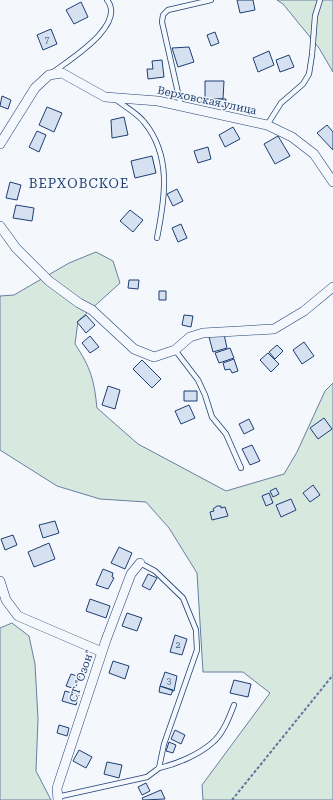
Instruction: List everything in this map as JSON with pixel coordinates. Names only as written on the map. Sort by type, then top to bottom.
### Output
[{"type":"street","name":"Верховская улица","points":[[49,75],[62,73],[105,98],[158,101],[267,125],[292,137],[314,154],[333,182]]},
{"type":"street","points":[[0,144],[35,88],[49,75]]},
{"type":"street","points":[[0,226],[16,248],[49,281],[79,304],[92,310],[134,349],[154,357],[175,350],[190,338],[203,333],[274,329],[300,314],[333,287]]},
{"type":"street","name":"СТ \"Озон\"","points":[[57,798],[57,788],[102,652],[131,574],[140,563]]},
{"type":"street","points":[[0,581],[6,600],[18,616],[102,652]]},
{"type":"lane","points":[[49,75],[87,48],[106,26],[112,16],[111,5],[107,0]]},
{"type":"lane","points":[[181,106],[162,22],[163,15],[168,10],[211,0]]},
{"type":"lane","points":[[267,125],[281,103],[304,84],[309,74],[315,16],[320,0]]},
{"type":"lane","points":[[115,99],[144,121],[162,153],[165,197],[157,238]]},
{"type":"lane","points":[[175,350],[198,380],[205,395],[212,417],[226,434],[241,468]]},
{"type":"lane","points":[[140,563],[155,571],[183,598],[196,630],[197,650],[164,744],[159,768]]},
{"type":"lane","points":[[57,798],[146,777],[159,768],[174,764],[213,743],[224,728],[234,705]]},
{"type":"path","points":[[232,800],[333,675]]},
{"type":"shaded area","points":[[277,0],[333,0],[333,72],[319,48],[283,4]]},
{"type":"shaded area","points":[[96,252],[113,261],[120,283],[78,321],[75,344],[85,360],[91,374],[97,408],[138,444],[226,491],[284,474],[297,452],[325,391],[333,383],[333,800],[203,800],[202,785],[270,693],[243,672],[203,672],[197,573],[169,528],[146,502],[100,499],[57,486],[0,450],[0,296],[14,295],[69,263]]},
{"type":"shaded area","points":[[12,623],[29,636],[35,664],[38,719],[36,771],[51,800],[0,800],[0,628]]},
{"type":"building","points":[[237,0],[253,0],[255,10],[240,13]]},
{"type":"building","points":[[81,2],[88,17],[74,24],[66,10]]},
{"type":"building","points":[[51,29],[57,44],[43,50],[37,35]]},
{"type":"building","points":[[215,32],[219,43],[211,46],[207,35]]},
{"type":"building","points":[[189,47],[194,62],[178,67],[172,48]]},
{"type":"building","points":[[269,51],[274,65],[258,72],[253,58]]},
{"type":"building","points":[[289,55],[294,67],[280,72],[276,60]]},
{"type":"building","points":[[162,60],[164,77],[148,79],[147,69],[153,69],[152,61]]},
{"type":"building","points":[[205,81],[224,81],[223,99],[205,99]]},
{"type":"building","points":[[2,96],[11,100],[8,109],[0,106]]},
{"type":"building","points":[[217,99],[226,99],[225,107],[217,105]]},
{"type":"building","points":[[47,107],[62,113],[54,132],[39,125]]},
{"type":"building","points":[[124,117],[128,135],[112,138],[111,120]]},
{"type":"building","points":[[327,125],[333,132],[333,150],[317,133]]},
{"type":"building","points":[[233,127],[240,139],[225,147],[219,135]]},
{"type":"building","points":[[37,131],[46,135],[39,152],[29,147]]},
{"type":"building","points":[[278,136],[290,156],[275,164],[264,144]]},
{"type":"building","points":[[208,147],[211,159],[198,163],[194,151]]},
{"type":"building","points":[[152,156],[156,173],[135,178],[131,161]]},
{"type":"building","points":[[10,182],[21,185],[17,200],[6,198]]},
{"type":"building","points":[[177,189],[183,201],[173,206],[167,194]]},
{"type":"building","points":[[16,205],[34,208],[32,221],[13,218]]},
{"type":"building","points":[[130,210],[143,220],[133,232],[120,221]]},
{"type":"building","points":[[181,224],[187,238],[178,242],[172,228]]},
{"type":"building","points":[[129,280],[139,280],[138,289],[128,288]]},
{"type":"building","points":[[159,291],[166,291],[166,300],[159,300]]},
{"type":"building","points":[[86,315],[95,325],[86,333],[77,322]]},
{"type":"building","points":[[184,315],[193,316],[191,327],[182,325]]},
{"type":"building","points":[[224,334],[227,348],[213,352],[209,337]]},
{"type":"building","points":[[90,336],[99,347],[90,353],[82,343]]},
{"type":"building","points":[[304,342],[314,356],[302,364],[293,350]]},
{"type":"building","points":[[277,345],[283,351],[275,359],[269,352]]},
{"type":"building","points":[[230,348],[234,358],[219,363],[215,353]]},
{"type":"building","points":[[268,353],[279,364],[271,372],[260,360]]},
{"type":"building","points":[[234,359],[238,371],[232,373],[230,369],[225,370],[223,363]]},
{"type":"building","points":[[142,360],[161,379],[152,388],[133,369]]},
{"type":"building","points":[[108,386],[120,390],[115,409],[102,405]]},
{"type":"building","points":[[184,391],[197,391],[197,401],[184,401]]},
{"type":"building","points":[[189,405],[195,418],[181,424],[175,411]]},
{"type":"building","points":[[324,418],[332,429],[318,439],[310,428]]},
{"type":"building","points":[[249,419],[254,429],[244,434],[239,424]]},
{"type":"building","points":[[252,445],[260,461],[250,465],[242,449]]},
{"type":"building","points":[[313,485],[320,495],[310,502],[303,493]]},
{"type":"building","points":[[276,488],[279,494],[273,497],[270,491]]},
{"type":"building","points":[[269,493],[273,503],[266,506],[262,496]]},
{"type":"building","points":[[291,499],[296,510],[281,517],[276,505]]},
{"type":"building","points":[[217,506],[221,506],[221,508],[225,507],[228,516],[212,520],[210,512],[214,511],[213,509]]},
{"type":"building","points":[[55,521],[59,533],[43,538],[39,525]]},
{"type":"building","points":[[13,535],[17,545],[5,550],[1,539]]},
{"type":"building","points":[[49,543],[55,559],[34,567],[28,552]]},
{"type":"building","points":[[119,547],[132,553],[125,569],[111,563]]},
{"type":"building","points":[[103,569],[113,573],[112,577],[114,578],[108,589],[96,585]]},
{"type":"building","points":[[148,574],[157,578],[150,590],[142,586]]},
{"type":"building","points":[[90,599],[110,606],[106,618],[86,611]]},
{"type":"building","points":[[127,613],[142,618],[137,631],[122,626]]},
{"type":"building","points":[[175,635],[187,639],[182,655],[170,652]]},
{"type":"building","points":[[113,661],[129,666],[125,679],[109,673]]},
{"type":"building","points":[[165,672],[177,676],[174,691],[160,686]]},
{"type":"building","points":[[71,674],[80,677],[75,689],[66,686]]},
{"type":"building","points":[[234,680],[251,684],[248,697],[230,693]]},
{"type":"building","points":[[160,686],[173,690],[171,695],[159,692]]},
{"type":"building","points":[[65,691],[79,695],[76,705],[62,701]]},
{"type":"building","points":[[59,725],[69,728],[67,736],[57,733]]},
{"type":"building","points":[[175,730],[185,735],[181,744],[171,739]]},
{"type":"building","points":[[169,742],[176,745],[173,753],[166,751]]},
{"type":"building","points":[[79,750],[92,757],[86,768],[73,761]]},
{"type":"building","points":[[107,762],[122,765],[119,778],[104,774]]},
{"type":"building","points":[[146,783],[150,791],[142,795],[138,787]]},
{"type":"building","points":[[161,790],[165,799],[143,800],[142,798]]},
{"type":"district","name":"ВЕРХОВСКОЕ","points":[[79,183]]}]
